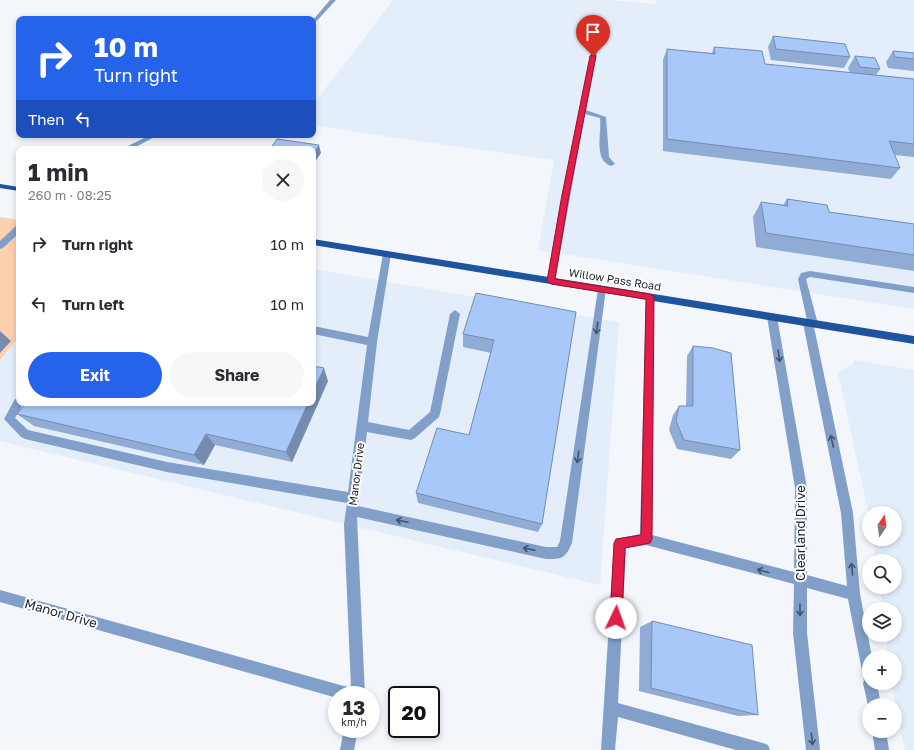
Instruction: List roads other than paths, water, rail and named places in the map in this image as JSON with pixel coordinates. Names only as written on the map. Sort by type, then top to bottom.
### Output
[{"type":"main road","points":[[0,186],[16,189]]},
{"type":"main road","name":"Willow Pass Road","points":[[316,242],[914,340]]},
{"type":"street","points":[[316,20],[333,0]]},
{"type":"street","points":[[551,281],[596,42]]},
{"type":"street","points":[[582,111],[603,117],[605,158],[611,164]]},
{"type":"street","points":[[132,146],[149,138]]},
{"type":"street","points":[[0,246],[16,231]]},
{"type":"street","name":"Manor Drive","points":[[358,686],[350,524],[372,342],[387,254]]},
{"type":"street","points":[[864,650],[854,594],[847,513],[802,279],[804,275],[810,274],[914,290]]},
{"type":"street","points":[[352,510],[546,553],[560,553],[566,543],[602,289]]},
{"type":"street","points":[[646,539],[650,297]]},
{"type":"street","points":[[362,426],[411,435],[435,414],[455,314]]},
{"type":"street","name":"Clearland Drive","points":[[772,317],[801,488],[800,632],[813,750]]},
{"type":"street","points":[[316,331],[372,342]]},
{"type":"street","points":[[17,406],[9,419],[25,434],[167,467],[353,498]]},
{"type":"street","points":[[608,750],[620,543],[646,539],[800,581],[854,594]]},
{"type":"street","name":"Manor Drive","points":[[0,596],[328,688]]},
{"type":"street","points":[[611,708],[763,750]]},
{"type":"street","points":[[347,750],[349,738]]},
{"type":"street","points":[[880,738],[882,750]]}]
